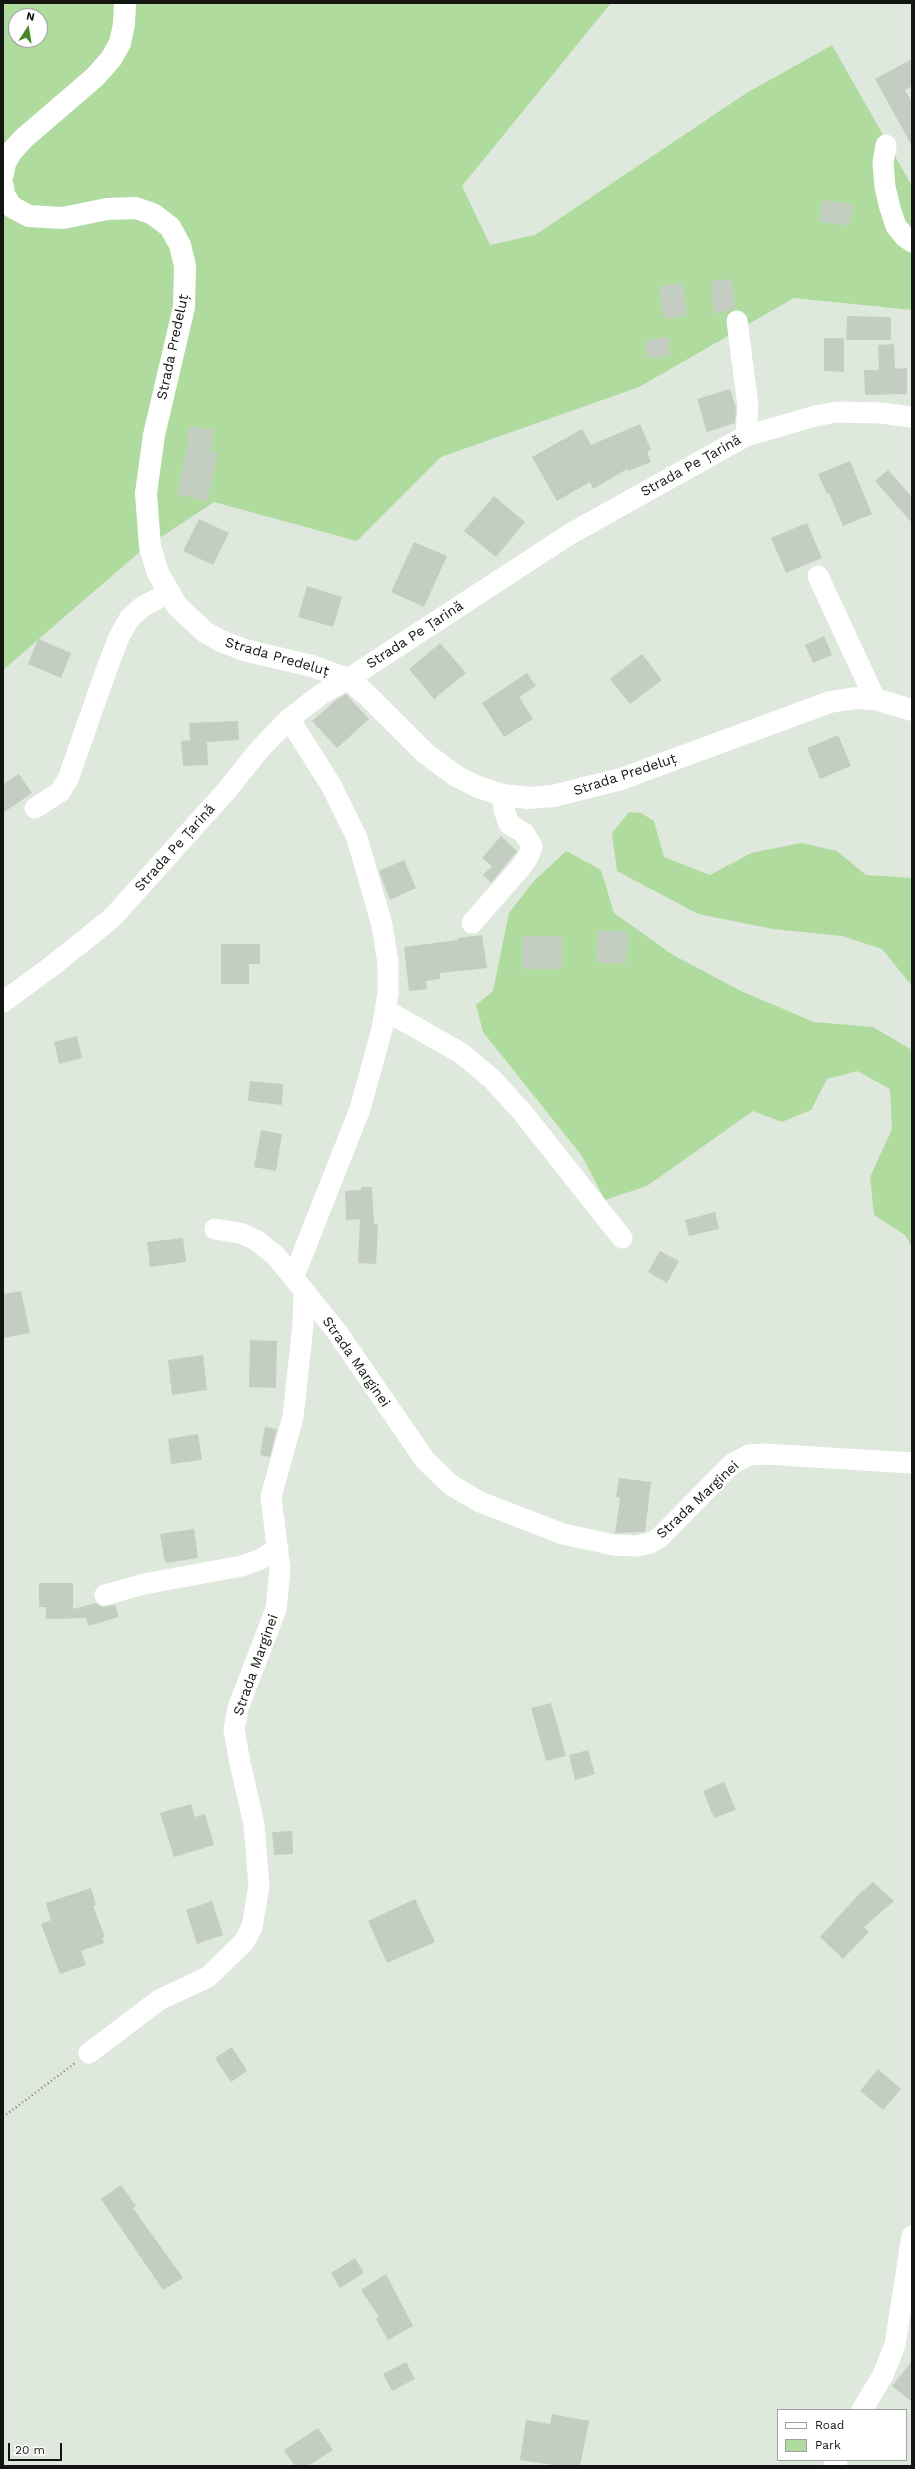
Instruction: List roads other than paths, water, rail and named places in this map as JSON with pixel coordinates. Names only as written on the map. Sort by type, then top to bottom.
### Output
[{"type":"main road","points":[[3,174],[5,163],[20,143],[95,77],[111,59],[120,43],[124,24],[125,3]]},
{"type":"main road","name":"Strada Predeluț","points":[[3,187],[4,195],[12,207],[29,216],[63,218],[107,209],[136,208],[153,214],[170,227],[180,245],[185,266],[184,308],[154,435],[146,493],[150,547],[158,573],[168,593],[189,619],[205,632],[220,641],[244,650],[312,666],[348,679],[366,694],[438,765],[478,787],[503,795],[528,798],[576,792],[621,779],[808,708],[830,702],[875,698],[912,710]]},
{"type":"street","points":[[886,145],[883,163],[885,187],[890,208],[896,226],[905,237],[912,242]]},
{"type":"street","points":[[737,321],[748,406],[746,436]]},
{"type":"street","name":"Strada Pe Țarină","points":[[3,1002],[52,966],[112,918],[228,789],[259,750],[289,719],[320,695],[348,679],[570,534],[746,436],[815,416],[837,412],[881,413],[912,417]]},
{"type":"street","points":[[818,576],[875,698]]},
{"type":"street","points":[[35,808],[60,792],[68,779],[119,636],[129,619],[142,607],[168,593]]},
{"type":"street","points":[[289,719],[331,785],[357,838],[382,925],[388,964],[388,994],[385,1010],[360,1109],[299,1283]]},
{"type":"street","points":[[472,923],[521,867],[528,857],[532,846],[524,832],[509,824],[504,810],[503,795]]},
{"type":"street","points":[[385,1010],[461,1053],[492,1079],[523,1113],[622,1238]]},
{"type":"street","name":"Strada Marginei","points":[[215,1229],[240,1233],[256,1240],[276,1256],[337,1332],[425,1460],[451,1485],[480,1502],[563,1534],[614,1545],[637,1546],[650,1543],[659,1538],[732,1464],[749,1455],[765,1454],[912,1463]]},
{"type":"street","name":"Strada Marginei","points":[[89,2053],[160,2000],[208,1977],[244,1942],[252,1927],[259,1886],[254,1824],[234,1729],[238,1708],[276,1609],[280,1570],[271,1497],[293,1416],[303,1325],[299,1283]]},
{"type":"street","points":[[105,1594],[144,1584],[242,1566],[261,1559],[278,1550]]},
{"type":"street","points":[[863,2409],[883,2375],[895,2345],[912,2236]]}]
